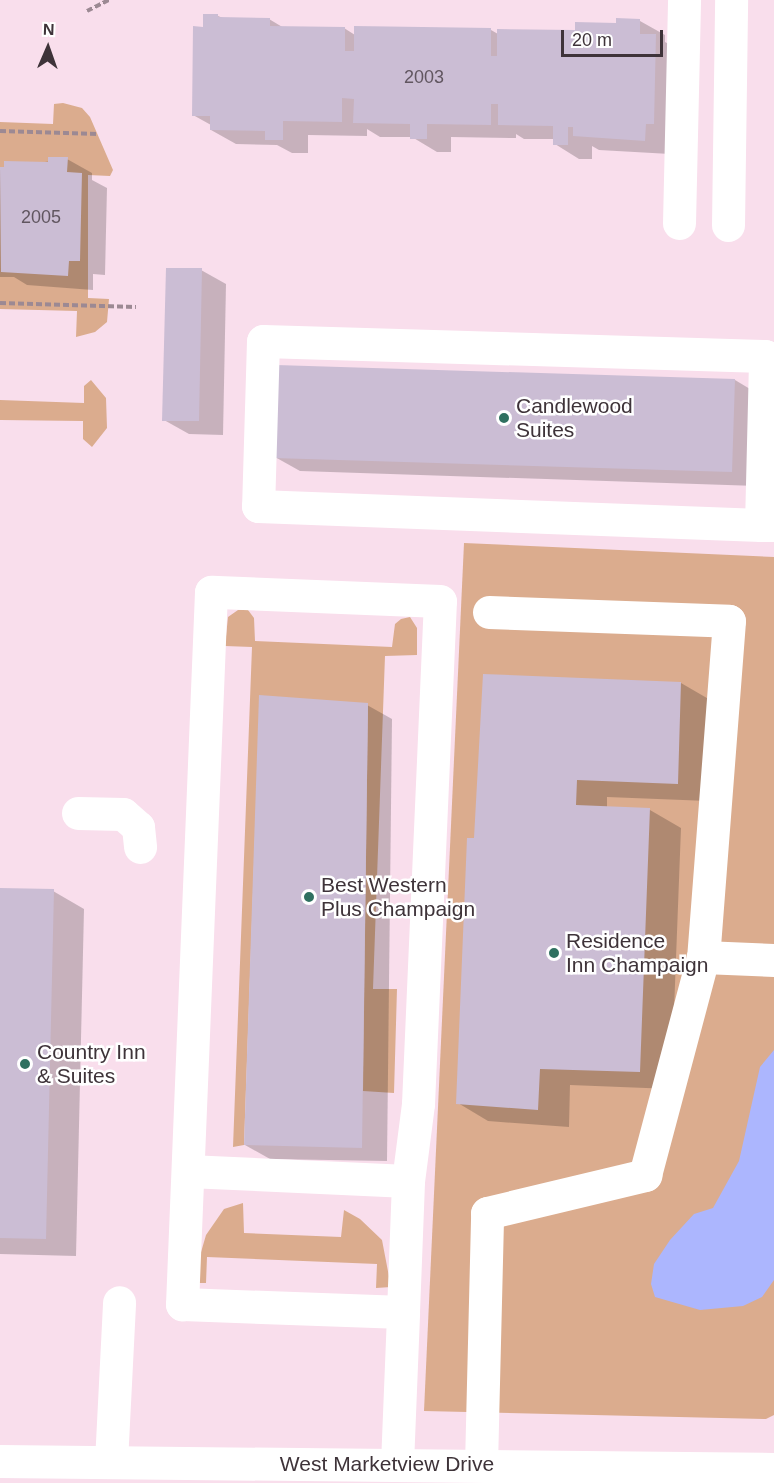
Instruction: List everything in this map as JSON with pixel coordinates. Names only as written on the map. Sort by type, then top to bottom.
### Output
[{"type":"main road","points":[[679,223],[684,0]]},
{"type":"main road","points":[[728,225],[731,0]]},
{"type":"main road","points":[[263,341],[765,356],[767,525],[258,506],[263,341]]},
{"type":"main road","points":[[397,1464],[403,1312],[408,1181],[418,1104],[440,601],[211,592],[182,1304],[403,1312]]},
{"type":"main road","points":[[481,1465],[487,1213],[645,1175],[703,957],[729,621],[489,612]]},
{"type":"main road","points":[[78,813],[123,814],[138,827],[140,847]]},
{"type":"main road","points":[[703,957],[774,960]]},
{"type":"main road","points":[[188,1171],[408,1181]]},
{"type":"main road","points":[[111,1462],[119,1302]]},
{"type":"main road","name":"West Marketview Drive","points":[[0,1461],[774,1469]]},
{"type":"path","points":[[87,11],[109,0]]},
{"type":"path","points":[[0,131],[98,134]]},
{"type":"path","points":[[0,303],[136,307]]},
{"type":"shaded area","points":[[63,103],[82,108],[90,117],[113,170],[110,176],[88,175],[88,298],[109,299],[107,322],[95,332],[76,337],[77,311],[0,309],[0,122],[53,124],[54,104]]},
{"type":"shaded area","points":[[91,380],[106,398],[107,428],[92,447],[83,439],[83,421],[0,420],[0,400],[84,403],[84,386]]},
{"type":"shaded area","points":[[464,543],[774,557],[774,1415],[766,1419],[424,1411]]},
{"type":"shaded area","points":[[238,610],[248,610],[254,618],[255,641],[392,647],[395,624],[401,619],[410,617],[417,628],[417,655],[385,656],[373,989],[397,989],[394,1093],[363,1091],[368,704],[260,696],[244,1145],[233,1147],[252,647],[225,646],[228,617]]},
{"type":"shaded area","points":[[243,1203],[244,1233],[341,1237],[344,1210],[360,1219],[382,1240],[391,1287],[376,1288],[377,1264],[207,1257],[206,1283],[196,1283],[197,1266],[206,1235],[224,1209]]},
{"type":"water","points":[[774,1050],[774,1280],[762,1297],[743,1306],[700,1310],[655,1297],[651,1284],[654,1264],[670,1240],[694,1214],[713,1208],[739,1161],[760,1067]]},
{"type":"building","points":[[203,14],[218,14],[218,17],[270,18],[270,26],[345,27],[345,51],[354,51],[354,26],[491,28],[491,56],[497,56],[497,29],[575,30],[575,22],[616,23],[616,18],[640,19],[640,34],[656,34],[654,124],[646,124],[645,141],[573,136],[573,127],[568,127],[568,145],[553,145],[553,126],[498,125],[498,104],[491,104],[491,125],[427,124],[427,139],[410,139],[410,124],[353,123],[354,99],[342,98],[342,122],[283,121],[283,140],[265,140],[265,131],[210,130],[210,116],[192,116],[193,26],[203,27]]},
{"type":"building","points":[[48,157],[68,157],[67,172],[82,173],[80,261],[69,261],[68,276],[1,272],[0,167],[4,167],[4,161],[48,162]]},
{"type":"building","points":[[166,268],[202,268],[199,421],[162,421]]},
{"type":"building","name":"Candlewood Suites","points":[[276,365],[735,379],[732,472],[273,458]]},
{"type":"building","name":"Residence Inn Champaign","points":[[483,674],[681,682],[678,784],[577,780],[576,805],[650,808],[640,1072],[540,1069],[538,1110],[456,1104],[467,838],[474,838]]},
{"type":"building","name":"Best Western Plus Champaign","points":[[259,695],[368,703],[362,1148],[244,1145]]},
{"type":"building","name":"Country Inn & Suites","points":[[0,888],[54,889],[46,1239],[0,1238]]},
{"type":"place","name":"Candlewood Suites","points":[[504,418]]},
{"type":"place","name":"Best Western Plus Champaign","points":[[309,897]]},
{"type":"place","name":"Residence Inn Champaign","points":[[554,953]]},
{"type":"place","name":"Country Inn & Suites","points":[[25,1064]]}]
